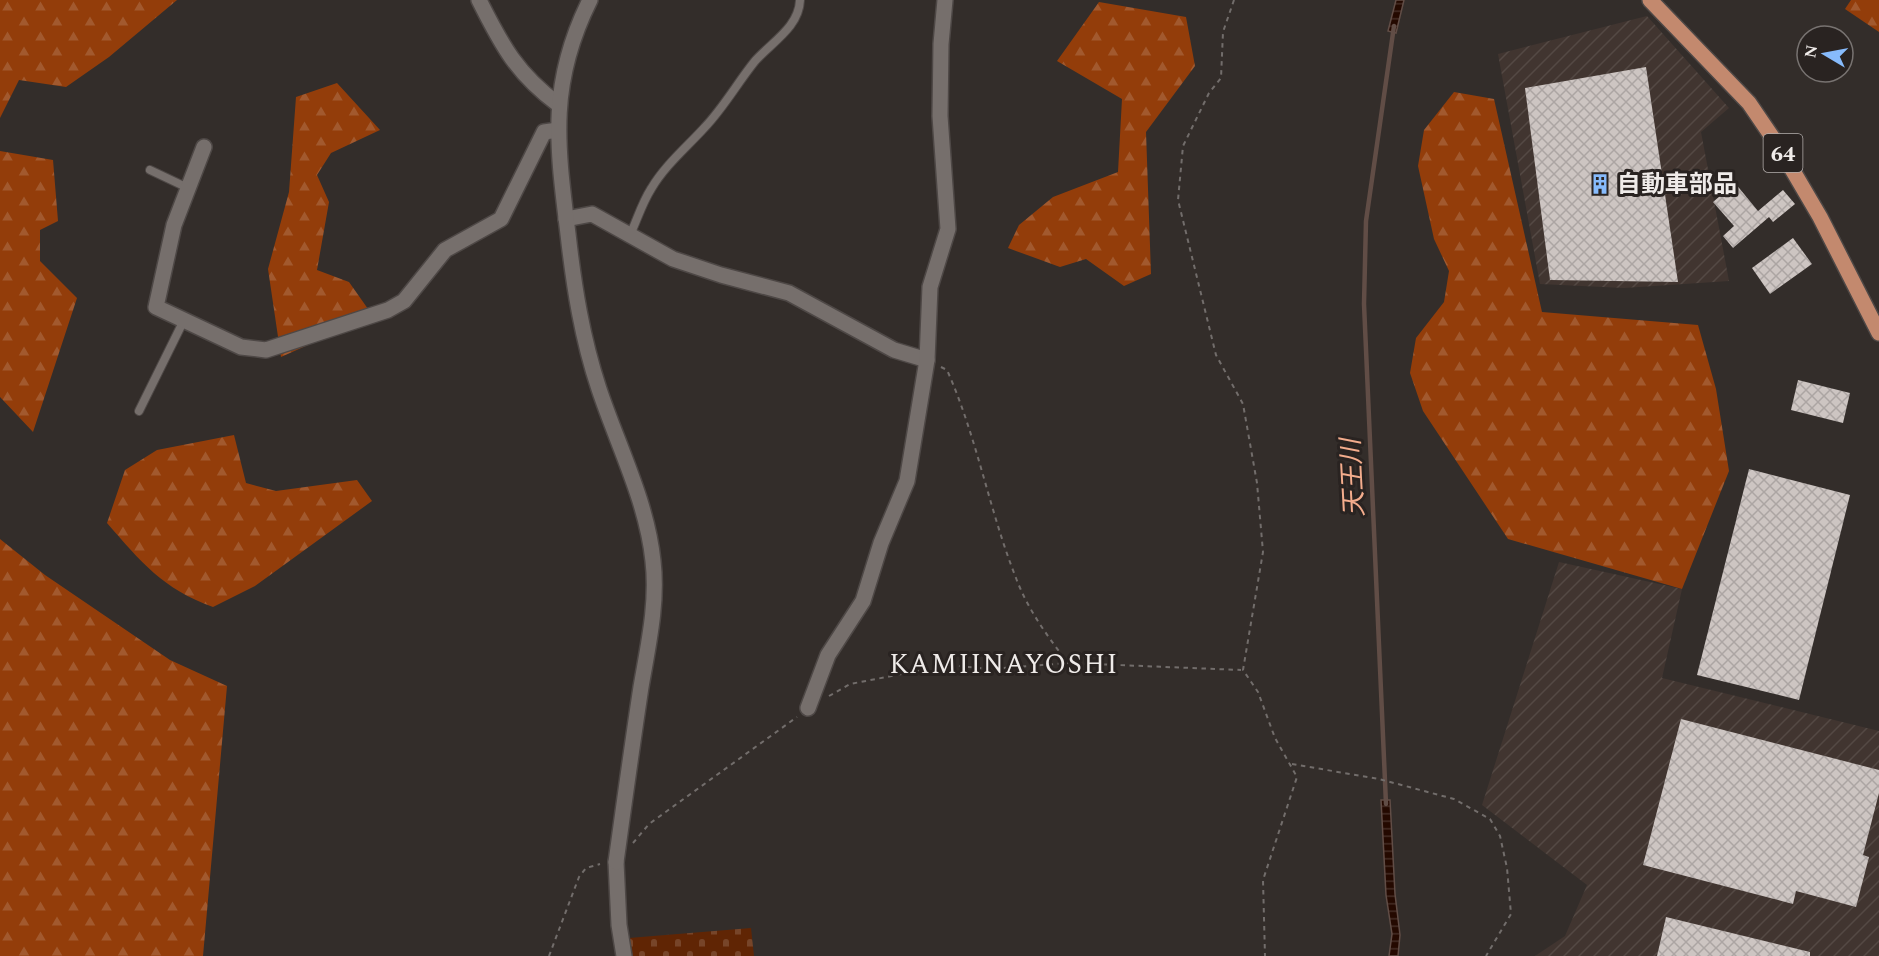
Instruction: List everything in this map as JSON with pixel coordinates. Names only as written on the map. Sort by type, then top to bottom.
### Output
[{"type":"main road","name":"64","points":[[1650,0],[1749,103],[1779,147],[1820,217],[1879,333]]},
{"type":"street","points":[[479,0],[504,50],[536,87],[559,105]]},
{"type":"street","points":[[590,0],[572,44],[559,105],[558,130],[566,219],[582,332],[598,388],[642,508],[654,564],[653,612],[616,862],[619,925],[624,956]]},
{"type":"street","points":[[808,708],[828,655],[863,601],[881,543],[907,481],[927,360],[930,287],[948,229],[940,116],[940,44],[945,0]]},
{"type":"street","points":[[204,147],[174,225],[156,307],[241,347],[266,350],[388,310],[404,301],[445,250],[501,219],[544,132],[558,130]]},
{"type":"street","points":[[566,219],[592,214],[673,259],[720,275],[789,293],[894,350],[927,360]]},
{"type":"lane","points":[[630,235],[651,189],[682,150],[707,126],[738,82],[767,48],[789,28],[800,8],[800,0]]},
{"type":"lane","points":[[150,170],[188,188]]},
{"type":"lane","points":[[139,411],[184,320]]},
{"type":"path","points":[[1234,0],[1223,32],[1221,78],[1209,93],[1183,146],[1178,200],[1216,355],[1243,404],[1257,483],[1263,552],[1243,670],[1258,692],[1275,738],[1292,764],[1297,777],[1263,880],[1264,956]]},
{"type":"path","points":[[927,360],[947,370],[964,407],[1016,579],[1033,614],[1068,663]]},
{"type":"path","points":[[549,956],[579,877],[586,868],[616,862],[649,824],[808,708],[850,684],[950,665],[989,669],[1068,663],[1243,670]]},
{"type":"path","points":[[1292,764],[1379,779],[1454,799],[1490,819],[1500,836],[1507,867],[1511,914],[1486,956]]},
{"type":"shaded area","points":[[1396,0],[1404,0],[1396,33],[1388,31]]},
{"type":"shaded area","points":[[1647,16],[1729,108],[1701,132],[1729,281],[1624,288],[1540,284],[1498,54]]},
{"type":"shaded area","points":[[1559,562],[1682,589],[1662,678],[1879,731],[1879,956],[1535,956],[1565,936],[1587,885],[1482,805]]},
{"type":"shaded area","points":[[1381,800],[1390,800],[1395,894],[1400,935],[1398,956],[1389,956],[1392,934],[1386,895]]},
{"type":"green space","points":[[0,0],[177,0],[109,57],[66,87],[19,80],[0,118]]},
{"type":"green space","points":[[1851,0],[1879,0],[1879,32],[1845,9]]},
{"type":"green space","points":[[1099,2],[1186,17],[1195,66],[1146,132],[1151,274],[1124,286],[1086,259],[1060,267],[1008,248],[1019,225],[1053,197],[1118,172],[1122,99],[1057,61]]},
{"type":"green space","points":[[337,83],[380,130],[331,153],[317,175],[329,202],[317,270],[349,282],[373,316],[281,357],[268,269],[289,192],[296,97]]},
{"type":"green space","points":[[1454,92],[1494,99],[1542,312],[1698,325],[1716,389],[1729,471],[1682,589],[1508,539],[1423,411],[1410,373],[1416,338],[1444,302],[1449,271],[1434,239],[1418,166],[1424,130]]},
{"type":"green space","points":[[0,151],[53,160],[58,221],[40,230],[40,261],[77,298],[33,432],[0,397]]},
{"type":"green space","points":[[234,435],[246,483],[276,491],[357,480],[372,501],[255,586],[213,607],[195,600],[166,583],[142,562],[107,523],[125,470],[157,450]]},
{"type":"green space","points":[[0,539],[45,575],[170,660],[227,686],[203,956],[0,956]]},
{"type":"green space","points":[[751,928],[754,956],[632,956],[629,938]]},
{"type":"building","name":"自動車部品","points":[[1646,67],[1678,282],[1550,280],[1525,88]]},
{"type":"building","points":[[1735,183],[1758,211],[1783,190],[1795,204],[1773,222],[1769,217],[1733,248],[1723,236],[1734,226],[1713,202]]},
{"type":"building","points":[[1793,238],[1812,264],[1770,294],[1752,268]]},
{"type":"building","points":[[1798,380],[1850,393],[1843,423],[1791,410]]},
{"type":"building","points":[[1749,469],[1850,495],[1799,700],[1697,675]]},
{"type":"building","points":[[1681,719],[1879,770],[1879,793],[1863,855],[1869,857],[1856,907],[1796,891],[1793,904],[1643,865]]},
{"type":"building","points":[[1666,917],[1810,952],[1810,956],[1657,956]]},
{"type":"waterway","name":"天王川","points":[[1386,804],[1364,304],[1366,221],[1394,26]]},
{"type":"place","name":"自動車部品","points":[[1600,184]]},
{"type":"district","name":"KAMIINAYOSHI","points":[[1004,664]]}]
